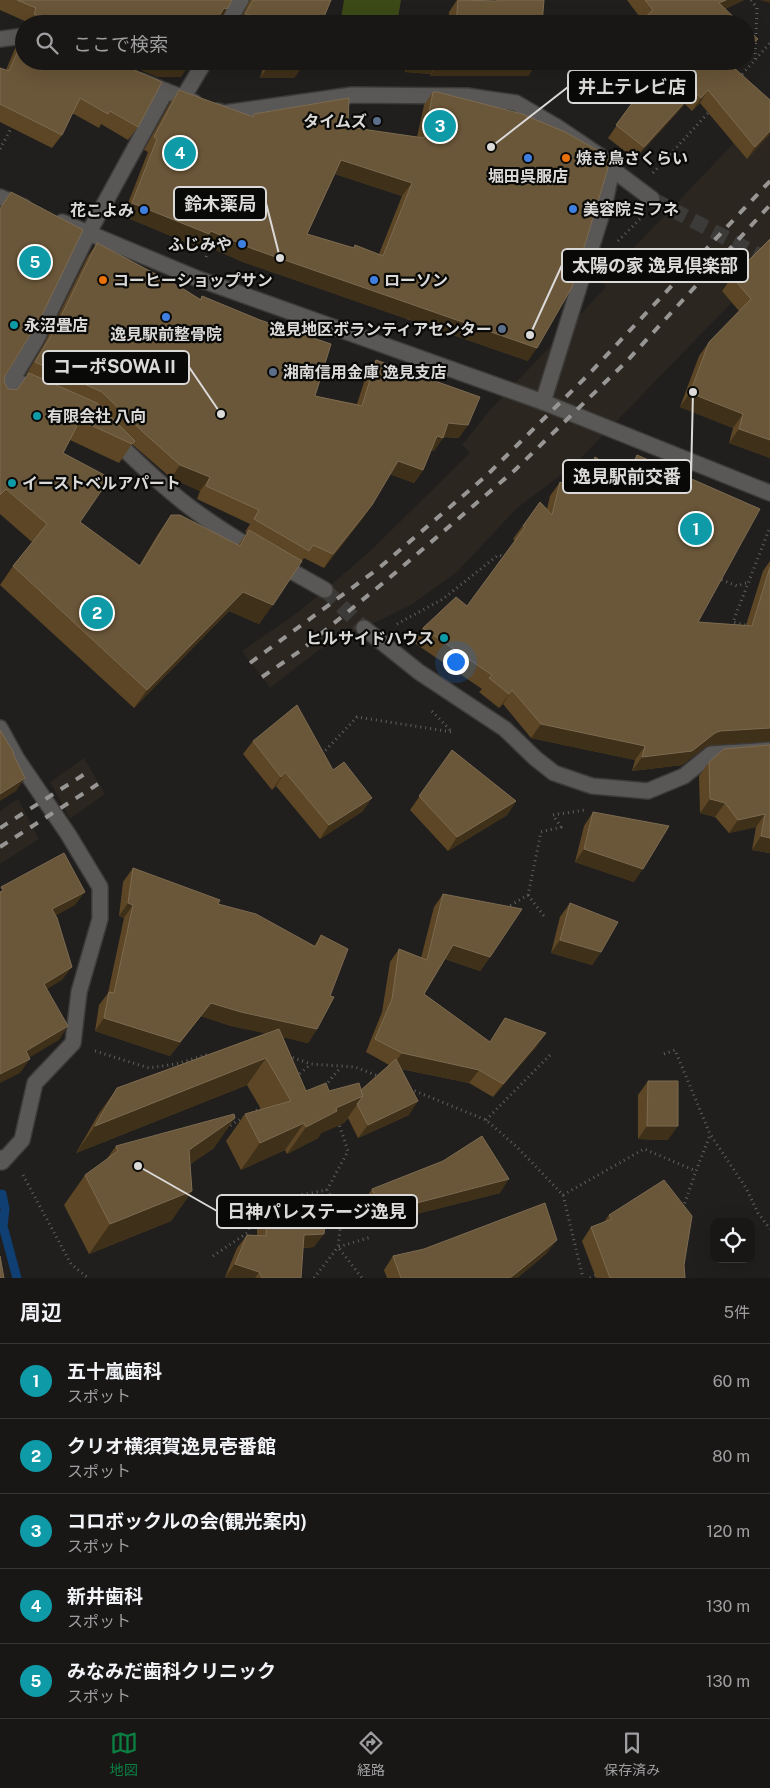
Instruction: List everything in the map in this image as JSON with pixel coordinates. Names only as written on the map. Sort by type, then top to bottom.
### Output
[{"type":"street","points":[[232,15],[241,0]]},
{"type":"street","points":[[0,39],[15,37]]},
{"type":"street","points":[[183,98],[200,70]]},
{"type":"street","points":[[131,76],[224,114],[352,96],[468,96],[516,103],[600,156],[612,169],[652,199]]},
{"type":"street","points":[[0,400],[36,340],[89,232],[166,91]]},
{"type":"street","points":[[543,402],[601,216],[612,169]]},
{"type":"street","points":[[0,198],[89,232],[196,278],[543,402],[770,493]]},
{"type":"street","points":[[12,380],[54,398]]},
{"type":"street","points":[[102,427],[141,466],[195,510],[243,542],[325,590]]},
{"type":"street","points":[[364,628],[419,672],[505,729],[535,758],[554,773],[592,786],[648,791],[684,776],[711,754],[770,750]]},
{"type":"street","points":[[0,728],[17,759],[68,834],[100,887],[100,919],[79,992],[72,1044],[35,1083],[22,1140],[5,1155]]},
{"type":"path","points":[[750,0],[757,8],[755,60]]},
{"type":"path","points":[[755,60],[770,43]]},
{"type":"path","points":[[735,82],[746,70]]},
{"type":"path","points":[[638,189],[716,103]]},
{"type":"path","points":[[0,149],[14,124]]},
{"type":"path","points":[[196,278],[214,236]]},
{"type":"path","points":[[398,351],[411,312]]},
{"type":"path","points":[[753,627],[733,622],[770,526]]},
{"type":"path","points":[[376,638],[402,621],[443,599],[498,555],[507,557]]},
{"type":"path","points":[[712,576],[737,586],[749,582]]},
{"type":"path","points":[[319,757],[358,717],[452,732],[428,707]]},
{"type":"path","points":[[546,919],[528,895],[540,832],[561,827]]},
{"type":"path","points":[[500,912],[528,895]]},
{"type":"path","points":[[72,1044],[149,1068],[176,1064],[212,1054]]},
{"type":"path","points":[[664,1054],[675,1050],[710,1134],[746,1188],[758,1213],[770,1229]]},
{"type":"path","points":[[283,1054],[311,1064],[354,1067],[382,1078]]},
{"type":"path","points":[[486,1120],[550,1055]]},
{"type":"path","points":[[290,1082],[311,1064]]},
{"type":"path","points":[[320,1092],[341,1067]]},
{"type":"path","points":[[408,1088],[486,1120],[517,1147],[563,1195],[583,1278]]},
{"type":"path","points":[[221,1131],[263,1106]]},
{"type":"path","points":[[327,1190],[348,1151],[336,1116]]},
{"type":"path","points":[[677,1215],[683,1208],[710,1134]]},
{"type":"path","points":[[563,1195],[644,1149],[696,1171]]},
{"type":"path","points":[[5,1155],[70,1264],[88,1278]]},
{"type":"path","points":[[314,1278],[338,1247],[342,1214],[327,1190]]},
{"type":"path","points":[[213,1256],[248,1233],[256,1208],[269,1200],[327,1190]]},
{"type":"path","points":[[338,1247],[371,1237]]},
{"type":"path","points":[[338,1247],[362,1278]]},
{"type":"path","points":[[590,1278],[603,1270]]},
{"type":"shaded area","points":[[770,108],[770,263],[573,466],[517,508],[457,572],[411,605],[319,650],[270,688],[242,651],[297,613],[369,552],[470,453],[462,445],[490,410],[606,287],[602,281],[733,144],[727,135]]},
{"type":"shaded area","points":[[84,758],[105,794],[70,819],[50,782]]},
{"type":"shaded area","points":[[18,799],[39,839],[0,864],[0,811]]},
{"type":"green space","points":[[344,0],[401,0],[398,15],[342,15]]},
{"type":"building","points":[[17,0],[232,0],[227,9],[224,8],[220,15],[36,15],[34,14],[36,8]]},
{"type":"building","points":[[253,0],[331,0],[325,15],[245,14]]},
{"type":"building","points":[[458,0],[544,0],[543,15],[457,15]]},
{"type":"building","points":[[645,0],[726,0],[719,3],[732,15],[648,15],[653,10]]},
{"type":"building","points":[[15,57],[15,70],[135,70],[162,82],[138,127],[110,111],[108,114],[80,98],[62,135],[0,104],[0,68],[9,71]]},
{"type":"building","points":[[613,70],[736,70],[770,100],[770,131],[755,147],[708,90],[701,98],[694,92],[644,147],[616,125],[641,91]]},
{"type":"building","points":[[179,90],[253,117],[254,114],[349,98],[348,127],[424,138],[433,92],[437,92],[522,114],[565,132],[611,158],[572,287],[537,348],[253,249],[211,231],[209,234],[132,203],[157,139],[154,137]],"holes":[[[341,160],[412,183],[383,256],[355,245],[354,248],[307,234]]]},
{"type":"building","points":[[11,192],[83,230],[41,317],[5,376],[4,382],[8,389],[17,390],[29,373],[97,403],[135,441],[132,444],[80,420],[63,453],[110,478],[80,522],[140,566],[171,515],[180,515],[240,546],[249,530],[302,561],[273,605],[243,592],[147,690],[13,566],[47,524],[6,489],[0,495],[0,209]]},
{"type":"building","points":[[770,239],[770,440],[739,429],[743,414],[690,393],[709,342],[751,299],[732,277]]},
{"type":"building","points":[[97,243],[201,300],[202,296],[260,320],[331,344],[315,396],[362,406],[376,360],[480,397],[468,425],[448,423],[443,438],[437,436],[423,470],[398,461],[372,505],[333,554],[313,545],[309,551],[254,519],[259,510],[206,486],[210,477],[180,465],[102,392],[35,362],[54,331]]},
{"type":"building","points":[[637,455],[760,509],[698,622],[752,626],[770,567],[770,728],[720,731],[692,751],[642,757],[645,746],[541,724],[512,690],[509,694],[489,678],[492,675],[423,628],[456,597],[467,606],[525,527],[523,526],[540,502],[552,515],[560,482],[583,492],[595,457],[628,479]]},
{"type":"building","points":[[297,705],[333,770],[344,762],[372,798],[329,825],[285,772],[281,777],[253,741]]},
{"type":"building","points":[[0,730],[14,753],[25,778],[0,794]]},
{"type":"building","points":[[770,745],[770,838],[761,836],[765,814],[738,820],[725,803],[710,799],[709,762],[724,749]]},
{"type":"building","points":[[452,750],[516,801],[457,837],[419,796]]},
{"type":"building","points":[[593,812],[669,826],[643,869],[584,849]]},
{"type":"building","points":[[64,853],[85,892],[52,909],[57,918],[72,967],[44,984],[68,1026],[26,1051],[30,1059],[0,1074],[0,892],[3,891],[1,887]]},
{"type":"building","points":[[133,868],[220,900],[218,904],[256,914],[316,947],[321,935],[348,949],[330,996],[334,997],[317,1029],[241,1012],[211,1003],[180,1042],[104,1018],[109,992],[114,993],[133,905],[128,903]]},
{"type":"building","points":[[443,894],[522,909],[490,957],[453,945],[424,994],[490,1042],[505,1018],[546,1033],[503,1084],[479,1070],[402,1053],[375,1039],[392,999],[399,949],[427,960]]},
{"type":"building","points":[[570,903],[618,922],[601,952],[560,940]]},
{"type":"building","points":[[279,1029],[306,1091],[326,1083],[329,1091],[359,1083],[363,1096],[336,1108],[337,1111],[306,1127],[304,1123],[260,1143],[245,1114],[291,1101],[266,1058],[95,1126],[117,1088]]},
{"type":"building","points":[[396,1059],[418,1101],[368,1125],[357,1104],[363,1096],[361,1090]]},
{"type":"building","points":[[648,1081],[678,1081],[678,1126],[647,1126]]},
{"type":"building","points":[[234,1114],[235,1118],[189,1150],[192,1191],[110,1224],[85,1175],[118,1151],[116,1146]]},
{"type":"building","points":[[482,1136],[509,1179],[382,1212],[372,1189],[443,1161]]},
{"type":"building","points":[[664,1180],[692,1216],[684,1265],[685,1278],[610,1278],[591,1227],[612,1219],[609,1215]]},
{"type":"building","points":[[327,1199],[324,1234],[304,1235],[301,1278],[262,1278],[259,1272],[235,1264],[247,1235],[266,1236],[267,1209]]},
{"type":"building","points":[[545,1203],[557,1240],[510,1278],[401,1278],[393,1256],[424,1249]]},
{"type":"building","points":[[0,1256],[4,1278],[0,1278]]},
{"type":"waterway","points":[[2,1194],[5,1209],[3,1226],[17,1278]]},
{"type":"tunnel","points":[[652,199],[770,261]]},
{"type":"tunnel","points":[[325,590],[364,628]]},
{"type":"railway","points":[[250,663],[379,568],[486,476],[589,374],[770,181]]},
{"type":"railway","points":[[262,677],[300,651],[388,579],[515,470],[627,361],[770,205]]},
{"type":"railway","points":[[0,828],[91,770]]},
{"type":"railway","points":[[0,847],[98,784]]},
{"type":"place","name":"タイムズ","points":[[377,121]]},
{"type":"place","name":"コロボックルの会(観光案内)","points":[[440,126]]},
{"type":"place","name":"井上テレビ店","points":[[491,147]]},
{"type":"place","name":"新井歯科","points":[[180,153]]},
{"type":"place","name":"堀田呉服店","points":[[528,158]]},
{"type":"place","name":"焼き鳥さくらい","points":[[566,158]]},
{"type":"place","name":"美容院ミフネ","points":[[573,209]]},
{"type":"place","name":"花こよみ","points":[[144,210]]},
{"type":"place","name":"ふじみや","points":[[242,244]]},
{"type":"place","name":"鈴木薬局","points":[[280,258]]},
{"type":"place","name":"みなみだ歯科クリニック","points":[[35,262]]},
{"type":"place","name":"コーヒーショップサン","points":[[103,280]]},
{"type":"place","name":"ローソン","points":[[374,280]]},
{"type":"place","name":"逸見駅前整骨院","points":[[166,317]]},
{"type":"place","name":"永沼畳店","points":[[14,325]]},
{"type":"place","name":"逸見地区ボランティアセンター","points":[[502,329]]},
{"type":"place","name":"太陽の家 逸見倶楽部","points":[[530,335]]},
{"type":"place","name":"湘南信用金庫 逸見支店","points":[[273,372]]},
{"type":"place","name":"逸見駅前交番","points":[[693,392]]},
{"type":"place","name":"コーポSOWAⅡ","points":[[221,414]]},
{"type":"place","name":"有限会社 八向","points":[[37,416]]},
{"type":"place","name":"イーストベルアパート","points":[[12,483]]},
{"type":"place","name":"五十嵐歯科","points":[[696,529]]},
{"type":"place","name":"クリオ横須賀逸見壱番館","points":[[97,613]]},
{"type":"place","name":"ヒルサイドハウス","points":[[444,638]]},
{"type":"place","name":"日神パレステージ逸見","points":[[138,1166]]}]
